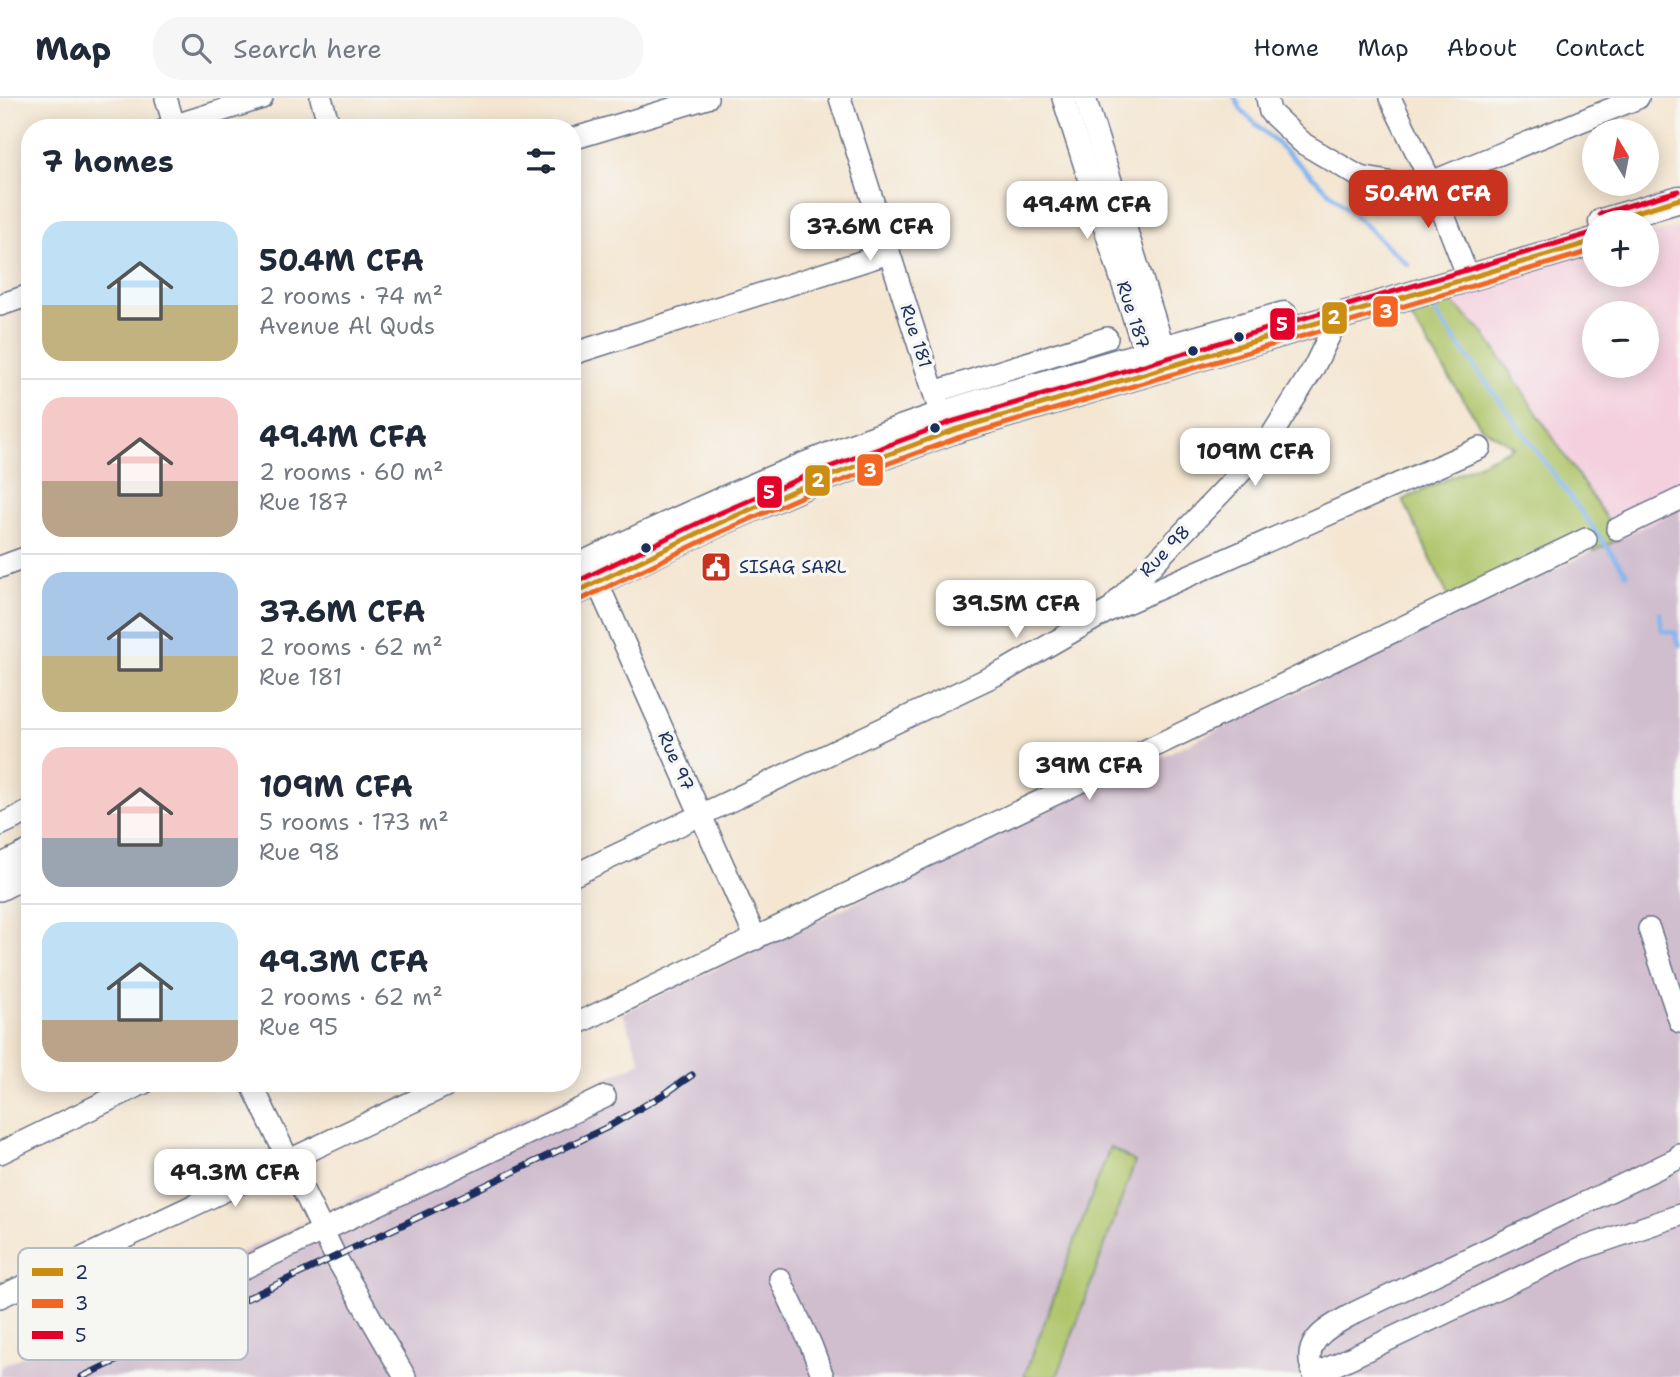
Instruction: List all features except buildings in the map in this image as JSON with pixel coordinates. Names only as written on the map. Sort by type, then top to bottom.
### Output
[{"type":"main road","points":[[1643,210],[1680,199]]},
{"type":"main road","points":[[1659,221],[1680,215]]},
{"type":"main road","points":[[1437,280],[1463,264],[1582,229]]},
{"type":"main road","points":[[581,590],[717,524],[811,483],[954,430],[1157,360],[1437,280],[1582,244]]},
{"type":"main road","points":[[581,566],[709,507],[881,436],[938,404],[1157,360],[1338,317],[1402,291]]},
{"type":"main road","points":[[0,848],[21,838]]},
{"type":"main road","points":[[0,867],[21,857]]},
{"type":"street","points":[[166,98],[170,119]]},
{"type":"street","points":[[197,119],[262,98]]},
{"type":"street","points":[[321,98],[327,119]]},
{"type":"street","points":[[581,136],[707,98]]},
{"type":"street","name":"Rue 181","points":[[840,98],[938,404]]},
{"type":"street","name":"Rue 187","points":[[1063,98],[1157,360]]},
{"type":"street","name":"Rue 187","points":[[1085,98],[1157,360]]},
{"type":"street","points":[[1267,98],[1270,112],[1304,144],[1360,177],[1394,183],[1431,181],[1638,98]]},
{"type":"street","points":[[1390,98],[1431,181],[1463,264]]},
{"type":"street","points":[[581,351],[889,253]]},
{"type":"street","points":[[0,304],[21,298]]},
{"type":"street","name":"Rue 98","points":[[1108,611],[1263,449],[1313,369],[1338,317]]},
{"type":"street","points":[[938,404],[1107,338]]},
{"type":"street","points":[[581,872],[1006,670],[1108,611],[1480,447]]},
{"type":"street","points":[[1617,529],[1680,499]]},
{"type":"street","points":[[581,1022],[1586,539]]},
{"type":"street","points":[[1,559],[21,557]]},
{"type":"street","name":"Rue 97","points":[[597,582],[756,939]]},
{"type":"street","points":[[0,825],[21,815]]},
{"type":"street","points":[[0,890],[21,880]]},
{"type":"street","points":[[1649,929],[1680,1022]]},
{"type":"street","points":[[0,1153],[125,1092]]},
{"type":"street","points":[[255,1092],[335,1256],[405,1377]]},
{"type":"street","points":[[103,1248],[433,1092]]},
{"type":"street","points":[[248,1267],[605,1097]]},
{"type":"street","points":[[1680,1155],[1679,1158],[1356,1312],[1321,1334],[1313,1346],[1310,1359],[1314,1376],[1580,1249],[1680,1215]]},
{"type":"street","points":[[780,1279],[823,1377]]},
{"type":"street","points":[[0,1297],[18,1288]]},
{"type":"shaded area","points":[[1680,227],[1680,510],[1620,539],[1484,333],[1443,294],[1582,254],[1582,287],[1659,287],[1659,233]]},
{"type":"shaded area","points":[[1680,510],[1680,1377],[0,1377],[0,1367],[18,1358],[248,1360],[248,1249],[641,1062],[623,1013]]},
{"type":"green space","points":[[1443,294],[1484,333],[1620,539],[1594,551],[1582,535],[1449,598],[1403,500],[1514,447],[1481,427],[1403,305]]},
{"type":"green space","points":[[1110,1147],[1135,1162],[1057,1377],[1024,1377]]},
{"type":"waterway","points":[[1235,98],[1242,111],[1408,265]]},
{"type":"waterway","points":[[1434,311],[1627,574]]},
{"type":"waterway","points":[[1660,613],[1662,630],[1676,633],[1676,640],[1680,645]]},
{"type":"railway","points":[[248,1298],[608,1127],[692,1075]]},
{"type":"railway","points":[[82,1377],[118,1360]]},
{"type":"transit line","name":"5","points":[[1614,210],[1678,191]]},
{"type":"transit line","name":"2","points":[[1643,210],[1680,199]]},
{"type":"transit line","name":"5","points":[[581,580],[713,516],[808,475],[951,422],[1582,236]]},
{"type":"transit line","name":"2","points":[[581,590],[717,524],[811,483],[954,430],[1582,245]]},
{"type":"transit line","name":"3","points":[[581,600],[721,532],[814,491],[957,438],[1582,254]]},
{"type":"place","name":"SISAG SARL","points":[[716,567]]}]
